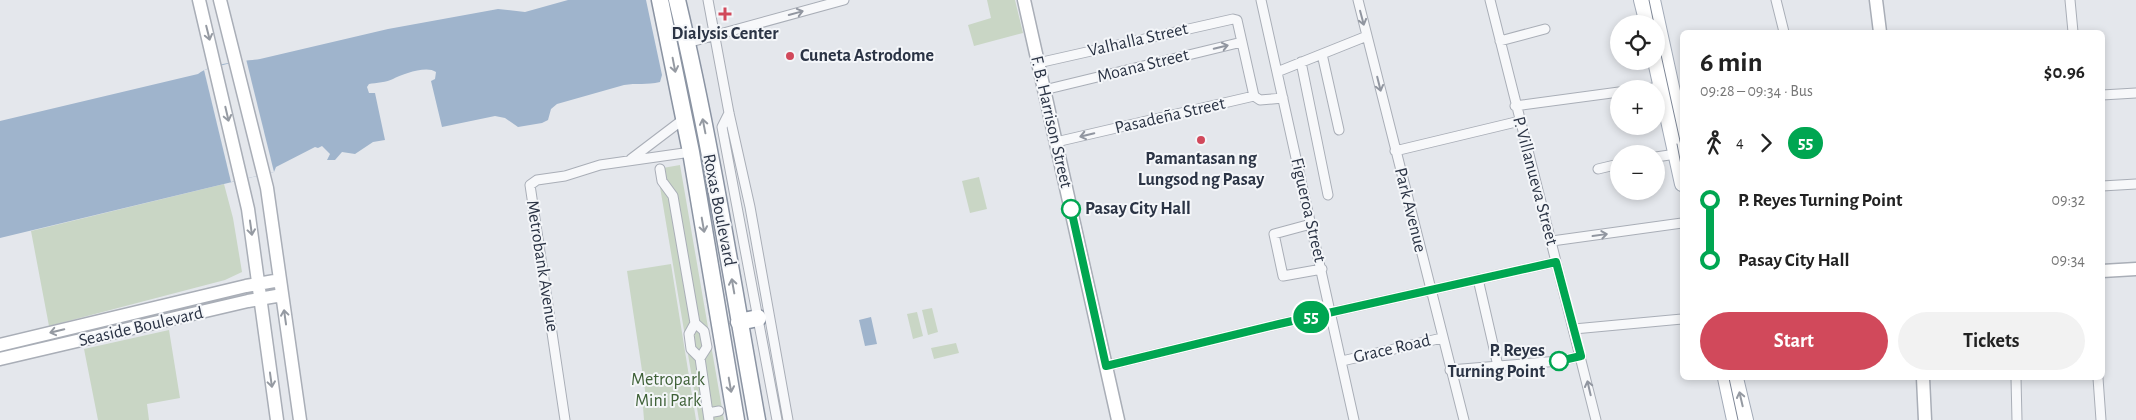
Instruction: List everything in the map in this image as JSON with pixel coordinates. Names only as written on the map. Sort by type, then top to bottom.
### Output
[{"type":"highway","name":"Roxas Boulevard","points":[[660,0],[691,152],[736,420]]},
{"type":"highway","name":"Roxas Boulevard","points":[[677,0],[687,43],[757,420]]},
{"type":"highway","points":[[739,322],[758,318]]},
{"type":"main road","points":[[199,0],[242,180],[251,228],[259,299],[277,420]]},
{"type":"main road","points":[[220,0],[264,174],[274,226],[300,420]]},
{"type":"main road","points":[[1641,0],[1648,15]]},
{"type":"main road","points":[[1650,15],[1653,0]]},
{"type":"main road","points":[[1876,0],[1880,30]]},
{"type":"main road","name":"F. B. Harrison Street","points":[[1026,1],[1044,90],[1118,420]]},
{"type":"main road","points":[[1662,70],[1670,102],[1680,129]]},
{"type":"main road","points":[[1665,94],[1670,102],[1680,173]]},
{"type":"main road","points":[[2105,271],[2136,270]]},
{"type":"main road","name":"Seaside Boulevard","points":[[0,345],[257,283],[280,280]]},
{"type":"main road","name":"Seaside Boulevard","points":[[0,359],[259,299],[282,296]]},
{"type":"main road","points":[[1726,380],[1734,420]]},
{"type":"main road","points":[[1736,380],[1746,420]]},
{"type":"main road","points":[[1923,380],[1925,420]]},
{"type":"street","points":[[708,0],[729,113],[750,207],[788,420]]},
{"type":"street","points":[[687,43],[844,0]]},
{"type":"street","name":"Figueroa Street","points":[[1261,0],[1332,313],[1354,420]]},
{"type":"street","name":"Park Avenue","points":[[1358,0],[1464,420]]},
{"type":"street","name":"P. Villanueva Street","points":[[1490,0],[1515,106],[1552,241],[1596,420]]},
{"type":"street","points":[[1776,0],[1784,30]]},
{"type":"street","points":[[2070,0],[2073,30]]},
{"type":"street","name":"Valhalla Street","points":[[1038,62],[1229,20],[1237,20],[1242,42]]},
{"type":"street","points":[[1500,41],[1546,29]]},
{"type":"street","points":[[1277,72],[1367,36]]},
{"type":"street","points":[[1242,42],[1254,96]]},
{"type":"street","name":"Moana Street","points":[[1044,90],[1242,42]]},
{"type":"street","points":[[1322,54],[1339,130]]},
{"type":"street","points":[[1301,62],[1328,195]]},
{"type":"street","points":[[1515,106],[1610,93]]},
{"type":"street","points":[[2105,95],[2136,93]]},
{"type":"street","name":"Pasadeña Street","points":[[1056,142],[1254,96],[1260,100],[1283,98]]},
{"type":"street","points":[[729,113],[722,127],[778,420]]},
{"type":"street","name":"Metrobank Avenue","points":[[630,160],[684,118]]},
{"type":"street","points":[[1395,151],[1520,121]]},
{"type":"street","name":"Metrobank Avenue","points":[[565,420],[530,185],[537,180],[565,176],[600,165],[691,152]]},
{"type":"street","points":[[1665,156],[1676,154]]},
{"type":"street","points":[[1598,169],[1610,166]]},
{"type":"street","points":[[660,169],[662,181],[673,196],[695,323],[689,334],[691,349],[700,358],[709,416],[718,411]]},
{"type":"street","points":[[2105,186],[2136,184]]},
{"type":"street","points":[[1552,241],[1680,223]]},
{"type":"street","points":[[1311,224],[1274,234],[1283,276],[1322,269]]},
{"type":"street","points":[[1106,366],[1556,262]]},
{"type":"street","points":[[1478,279],[1498,366]]},
{"type":"street","points":[[1574,328],[1680,320]]},
{"type":"street","points":[[695,323],[704,330],[708,347],[700,358]]},
{"type":"street","name":"Grace Road","points":[[1342,361],[1442,338]]},
{"type":"street","points":[[1450,370],[1559,361],[1581,356]]},
{"type":"street","points":[[2016,380],[2017,420]]},
{"type":"street","points":[[2098,380],[2101,420]]},
{"type":"green space","points":[[987,0],[1015,0],[1023,33],[974,46],[968,25],[991,18]]},
{"type":"green space","points":[[680,165],[724,420],[699,420],[657,169]]},
{"type":"green space","points":[[979,177],[987,209],[970,213],[962,181]]},
{"type":"green space","points":[[224,184],[233,218],[242,272],[225,280],[49,326],[31,231]]},
{"type":"green space","name":"Metropark Mini Park","points":[[671,264],[696,420],[644,420],[643,407],[646,397],[627,271]]},
{"type":"green space","points":[[932,308],[938,332],[928,335],[922,310]]},
{"type":"green space","points":[[917,312],[923,336],[913,339],[907,314]]},
{"type":"green space","points":[[169,330],[180,398],[147,404],[149,420],[98,420],[84,349]]},
{"type":"green space","points":[[956,343],[959,353],[934,359],[931,348]]},
{"type":"water","points":[[568,0],[646,0],[662,75],[660,82],[624,85],[557,104],[551,109],[548,120],[542,123],[518,127],[505,118],[495,116],[442,127],[431,81],[435,79],[436,72],[427,69],[414,71],[388,81],[369,84],[367,87],[369,93],[375,93],[385,140],[373,142],[355,154],[342,152],[335,160],[327,160],[330,154],[322,146],[315,147],[276,167],[274,172],[0,238],[0,121],[198,74],[220,65],[260,59],[388,29],[498,9],[525,12]]},
{"type":"water","points":[[871,317],[877,344],[865,346],[859,320]]},
{"type":"pier","points":[[246,59],[274,172],[231,182],[204,70]]},
{"type":"tram line","points":[[1649,0],[1652,15]]},
{"type":"tram line","points":[[1664,70],[1680,141]]},
{"type":"tram line","points":[[1677,144],[1680,160]]},
{"type":"tram line","points":[[1729,380],[1738,420]]},
{"type":"bus line","name":"55","points":[[1071,209],[1106,366],[1279,324],[1556,262],[1581,356],[1559,361]]},
{"type":"place","name":"Dialysis Center","points":[[725,14]]},
{"type":"place","name":"Cuneta Astrodome","points":[[790,56]]},
{"type":"place","name":"Pamantasan ng Lungsod ng Pasay","points":[[1201,140]]},
{"type":"place","name":"Pasay City Hall","points":[[1071,209]]},
{"type":"place","name":"P. Reyes Turning Point","points":[[1559,361]]}]
